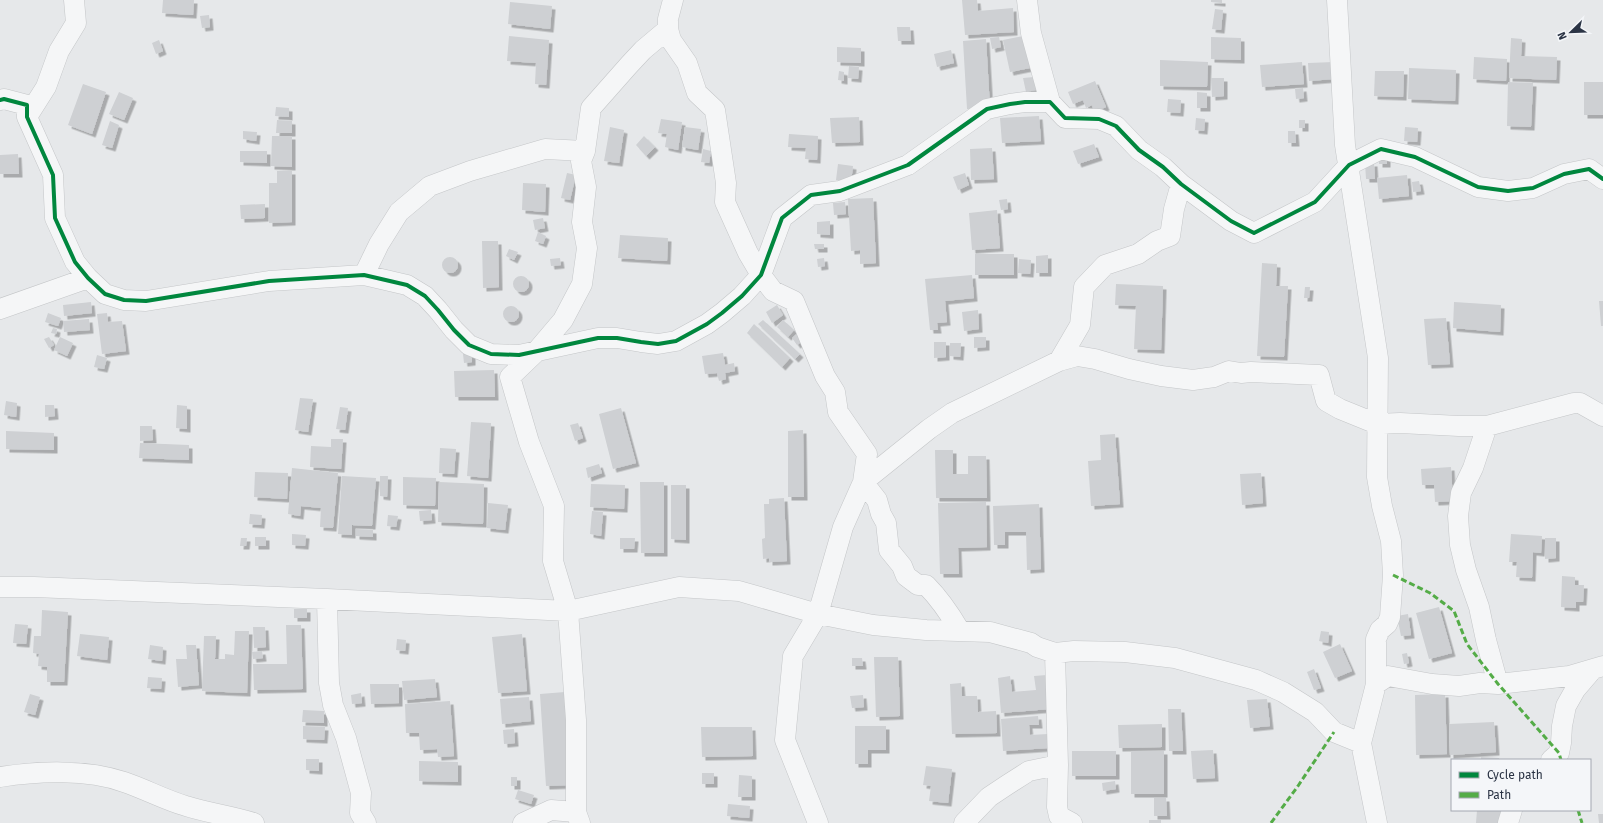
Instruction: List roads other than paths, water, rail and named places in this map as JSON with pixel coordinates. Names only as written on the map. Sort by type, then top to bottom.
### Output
[{"type":"street","points":[[27,117],[46,87],[59,51],[76,23],[74,0]]},
{"type":"street","points":[[673,0],[668,19],[668,29],[671,40],[687,63],[697,93],[715,110],[726,183],[725,202],[737,232],[761,275],[773,291],[794,301],[825,376],[835,392],[838,412],[867,454],[863,482],[843,527],[818,614],[793,656],[785,740],[818,823]]},
{"type":"street","points":[[1027,0],[1032,33],[1050,102],[1066,118],[1099,119],[1116,126],[1139,150],[1163,167],[1181,184],[1231,221],[1254,233],[1315,202],[1349,165],[1381,149],[1415,157],[1478,188],[1508,191],[1533,188],[1564,174],[1589,169],[1603,179]]},
{"type":"street","points":[[1337,0],[1345,145],[1378,358],[1378,477],[1382,506],[1391,541],[1393,575],[1390,617],[1387,624],[1380,630],[1376,639],[1376,684],[1361,744],[1377,823]]},
{"type":"street","points":[[523,823],[551,810],[578,817],[576,720],[568,611],[553,561],[554,506],[529,442],[510,377],[535,353],[563,320],[582,284],[587,248],[582,222],[586,187],[581,161],[585,151],[591,108],[634,60],[668,29]]},
{"type":"street","points":[[0,100],[4,99],[27,105],[27,117],[53,175],[55,218],[75,262],[104,294],[124,300],[146,301],[269,281],[364,275],[407,285],[425,296],[469,345],[491,354],[519,355],[535,353],[558,346],[598,338],[617,338],[658,344],[676,340],[707,324],[742,296],[761,275],[782,218],[811,196],[840,191],[908,165],[987,109],[1025,102],[1050,102]]},
{"type":"street","points":[[364,275],[379,244],[398,212],[430,186],[470,171],[545,149],[585,151]]},
{"type":"street","points":[[1059,361],[1080,325],[1084,287],[1105,265],[1138,254],[1157,241],[1170,236],[1174,209],[1181,184]]},
{"type":"street","points":[[0,309],[88,278]]},
{"type":"street","points":[[863,482],[929,429],[952,414],[1059,361],[1077,356],[1095,359],[1129,369],[1161,376],[1193,380],[1214,377],[1229,371],[1241,373],[1251,372],[1319,375],[1326,401],[1340,409],[1378,424],[1487,426],[1574,403],[1580,403],[1603,416]]},
{"type":"street","points":[[1487,426],[1473,468],[1461,493],[1458,516],[1460,545],[1466,570],[1479,607],[1498,684]]},
{"type":"street","points":[[863,482],[877,500],[881,514],[886,523],[889,550],[902,566],[906,576],[918,586],[926,585],[937,596],[960,631]]},
{"type":"street","points":[[0,587],[34,587],[327,599],[568,611],[679,587],[739,591],[818,614],[873,625],[996,634],[1031,644],[1055,653],[1074,651],[1125,652],[1175,658],[1256,680],[1283,692],[1314,712],[1334,732],[1361,744]]},
{"type":"street","points":[[327,599],[329,683],[333,705],[346,738],[361,793],[360,813],[366,823]]},
{"type":"street","points":[[1055,653],[1058,765],[1057,806],[1059,816],[1072,823]]},
{"type":"street","points":[[1376,684],[1388,676],[1432,684],[1459,686],[1480,683],[1498,684],[1569,676],[1598,668]]},
{"type":"street","points":[[1552,759],[1559,753],[1566,706],[1576,690],[1598,668]]},
{"type":"street","points":[[964,823],[989,797],[1029,771],[1058,765]]},
{"type":"street","points":[[0,777],[57,772],[100,776],[122,781],[187,806],[254,823]]},
{"type":"street","points":[[1508,823],[1512,811]]}]
